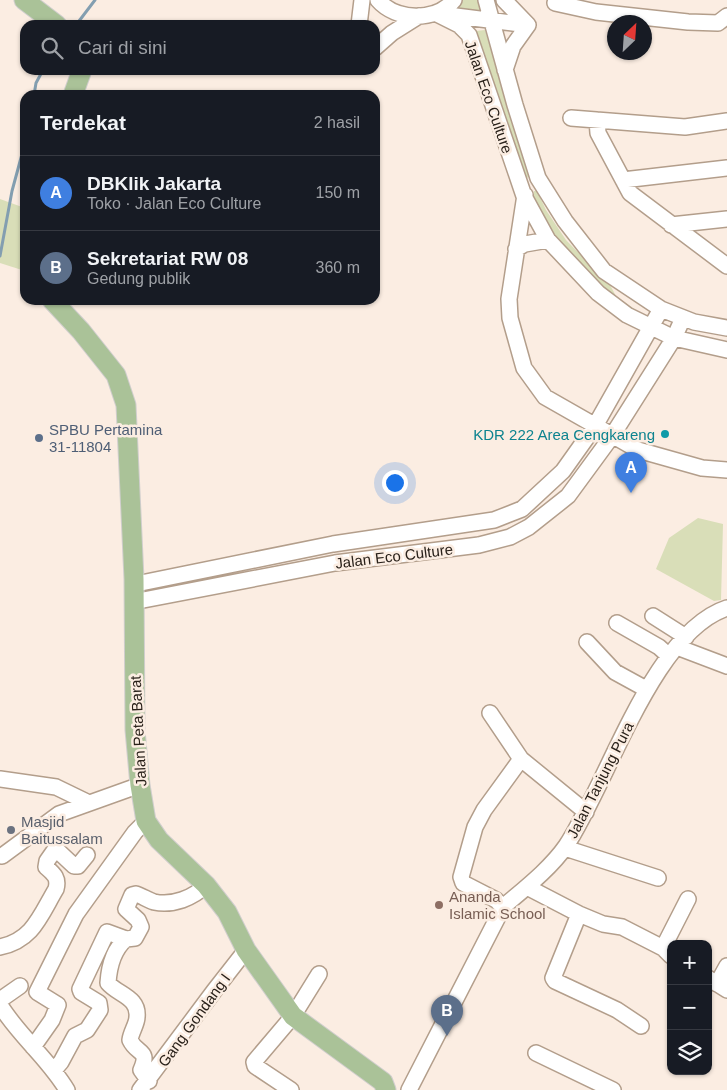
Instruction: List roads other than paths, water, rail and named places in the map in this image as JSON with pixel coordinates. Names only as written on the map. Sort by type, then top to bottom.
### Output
[{"type":"main road","points":[[24,0],[50,20]]},
{"type":"main road","points":[[75,90],[80,75]]},
{"type":"main road","name":"Jalan Peta Barat","points":[[57,305],[81,331],[116,375],[126,404],[134,579],[135,730],[140,785],[146,822],[159,840],[206,885],[227,912],[246,950],[293,1016],[383,1082],[386,1090]]},
{"type":"street","points":[[360,20],[362,0]]},
{"type":"street","points":[[378,0],[396,13],[419,16],[435,13],[493,23],[528,25]]},
{"type":"street","points":[[435,13],[454,0]]},
{"type":"street","name":"Jalan Eco Culture","points":[[486,0],[538,178],[565,221],[604,271],[661,309],[683,318],[727,328]]},
{"type":"street","points":[[504,0],[528,25]]},
{"type":"street","points":[[555,3],[596,12],[688,22],[718,23],[727,16]]},
{"type":"street","name":"Jalan Eco Culture","points":[[435,13],[459,25],[469,36],[524,196],[548,240],[598,293],[627,315],[674,338],[727,350]]},
{"type":"street","points":[[380,44],[392,33],[419,16]]},
{"type":"street","points":[[505,70],[513,46],[528,25]]},
{"type":"street","points":[[571,118],[685,126],[727,122]]},
{"type":"street","points":[[597,120],[598,133],[630,194],[727,266]]},
{"type":"street","points":[[623,180],[727,168]]},
{"type":"street","name":"Jalan Eco Culture","points":[[538,178],[524,196],[509,299],[510,318],[524,368],[545,396],[638,450],[702,468],[727,470]]},
{"type":"street","points":[[672,225],[727,219]]},
{"type":"street","points":[[516,249],[525,244],[548,240]]},
{"type":"street","name":"Jalan Eco Culture","points":[[134,579],[141,583],[333,544],[474,524],[508,516],[522,509],[563,471],[595,426],[661,309]]},
{"type":"street","name":"Jalan Eco Culture","points":[[133,602],[335,563],[479,545],[510,537],[530,527],[568,496],[612,436],[674,338],[683,318]]},
{"type":"street","points":[[474,524],[479,545]]},
{"type":"street","name":"Jalan Tanjung Pura","points":[[409,1090],[503,907],[527,887],[565,848],[586,812],[646,689],[678,647],[701,623],[727,608]]},
{"type":"street","points":[[653,616],[678,647]]},
{"type":"street","points":[[618,622],[660,647],[678,647],[727,666]]},
{"type":"street","points":[[587,642],[614,672],[646,689]]},
{"type":"street","points":[[490,713],[521,759],[586,812]]},
{"type":"street","points":[[503,907],[496,900],[463,883],[462,877],[476,827],[484,810],[521,759]]},
{"type":"street","points":[[5,779],[56,787],[89,803]]},
{"type":"street","points":[[2,856],[59,814],[140,785]]},
{"type":"street","points":[[33,1047],[52,1020],[58,1005],[38,995],[37,992],[76,914],[135,832],[146,822]]},
{"type":"street","points":[[565,848],[658,878]]},
{"type":"street","points":[[0,947],[12,944],[30,934],[56,889],[58,883],[56,876],[46,867],[47,861],[54,851],[58,851],[74,866],[78,866],[87,855]]},
{"type":"street","points":[[145,1085],[141,1070],[146,1059],[144,1054],[132,1045],[130,1040],[137,1017],[136,1004],[114,990],[108,983],[110,964],[121,944],[126,940],[135,938],[141,927],[138,920],[126,909],[132,895],[136,894],[154,902],[172,902],[188,899],[206,885]]},
{"type":"street","points":[[527,887],[579,914],[603,924],[622,927],[667,952]]},
{"type":"street","points":[[672,940],[688,899]]},
{"type":"street","points":[[579,914],[553,978],[555,981],[616,1010],[641,1026]]},
{"type":"street","points":[[55,1069],[61,1062],[75,1036],[87,1030],[100,1010],[99,1003],[81,992],[80,989],[107,932],[126,940]]},
{"type":"street","name":"Gang Gondang I","points":[[145,1085],[246,950]]},
{"type":"street","points":[[717,984],[727,966]]},
{"type":"street","points":[[291,1090],[254,1064],[293,1016],[319,974]]},
{"type":"street","points":[[0,1000],[20,986]]},
{"type":"street","points":[[0,1005],[18,1030],[55,1069],[67,1090]]},
{"type":"street","points":[[536,1053],[613,1090]]},
{"type":"waterway","points":[[80,20],[95,0]]},
{"type":"waterway","points":[[35,90],[40,75]]},
{"type":"waterway","points":[[0,256],[12,191],[20,161]]},
{"type":"place","name":"KDR 222 Area Cengkareng","points":[[665,434]]},
{"type":"place","name":"SPBU Pertamina 31-11804","points":[[39,438]]},
{"type":"place","name":"DBKlik Jakarta","points":[[631,493]]},
{"type":"place","name":"Masjid Baitussalam","points":[[11,830]]},
{"type":"place","name":"Ananda Islamic School","points":[[439,905]]},
{"type":"place","name":"Sekretariat RW 08","points":[[447,1036]]}]
